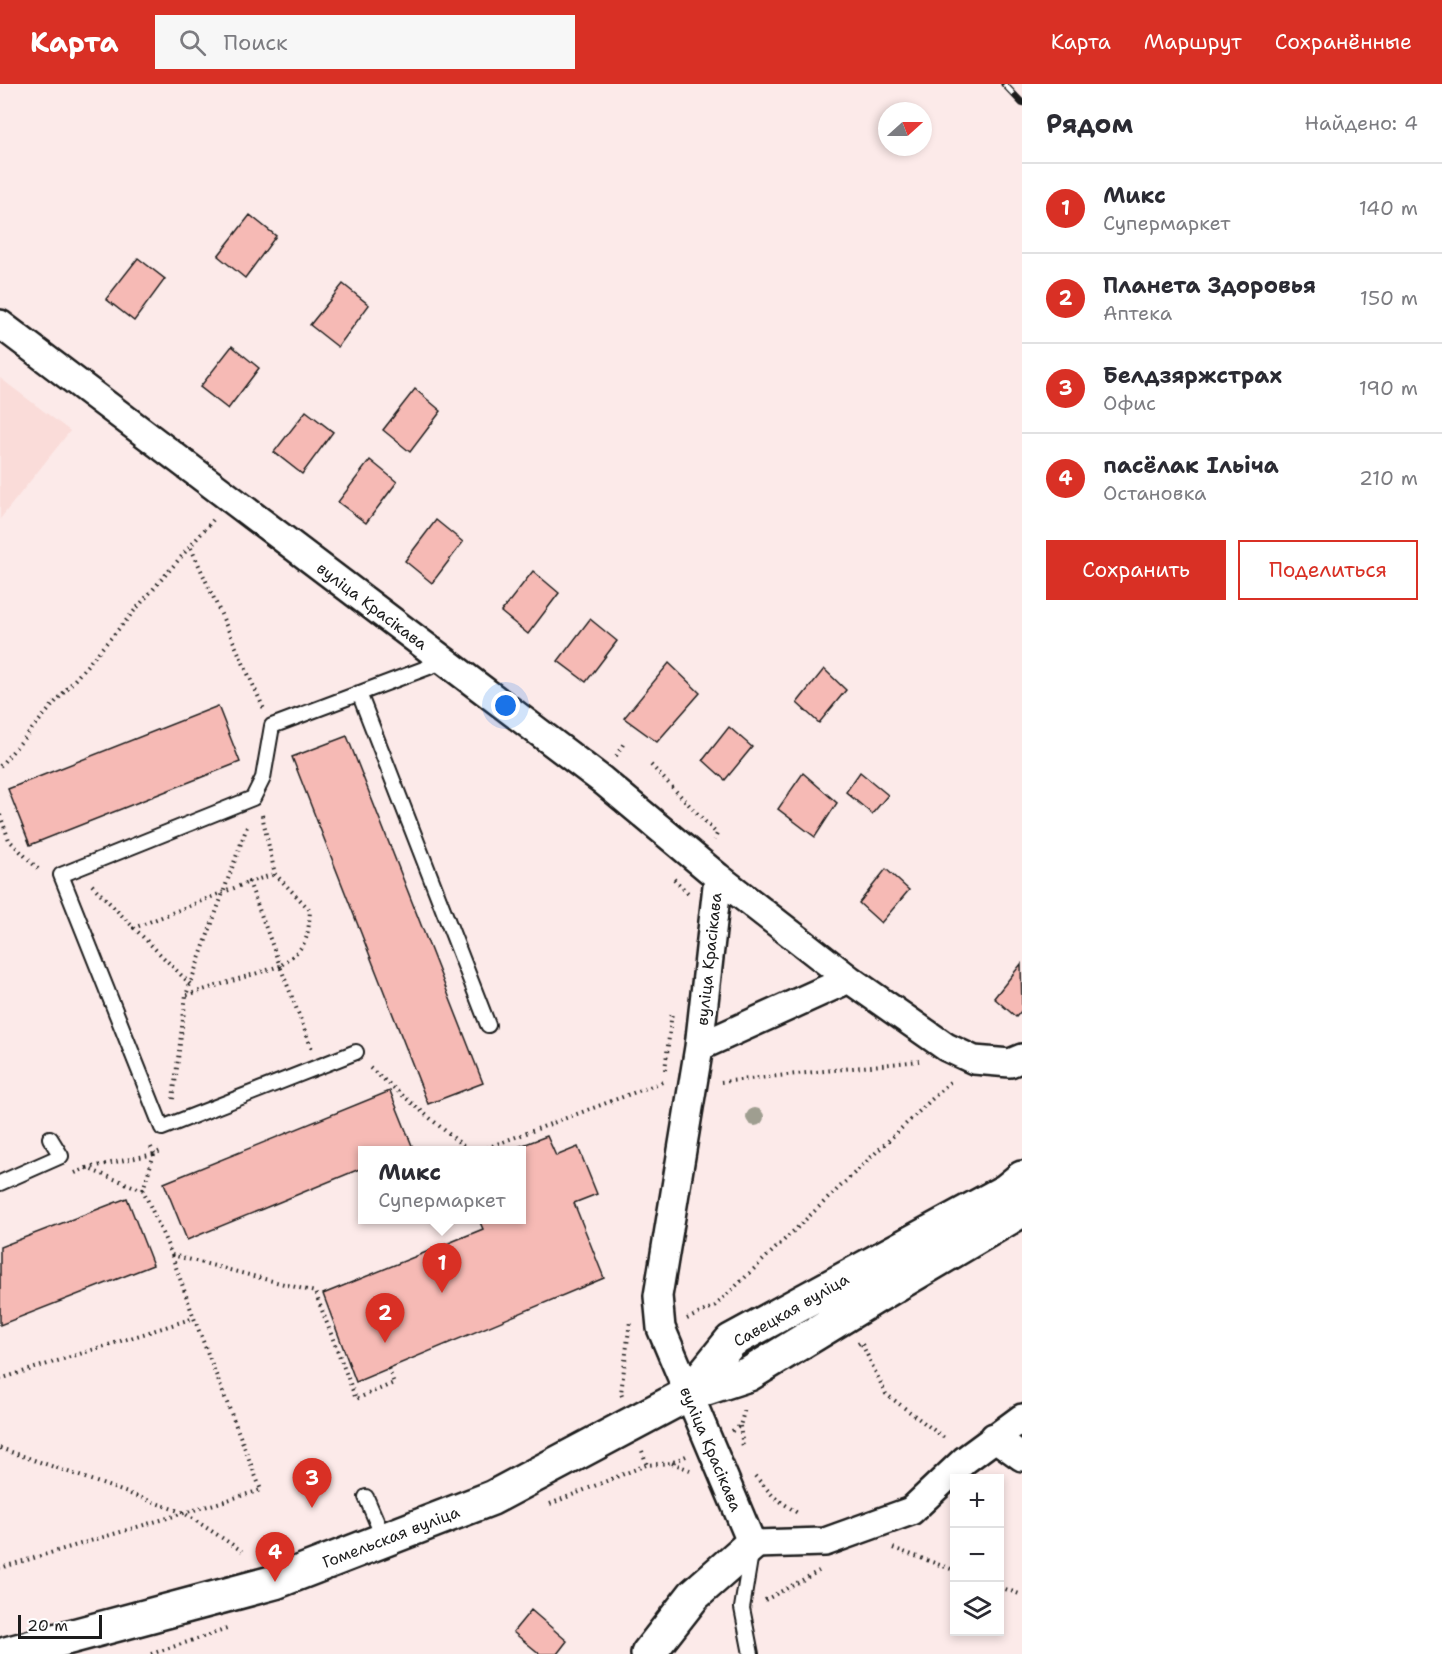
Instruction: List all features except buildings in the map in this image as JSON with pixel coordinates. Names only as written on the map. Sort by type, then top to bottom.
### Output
[{"type":"street","name":"вуліца Красікава","points":[[0,324],[602,780],[718,878],[699,1047],[658,1296],[661,1328],[752,1544]]},
{"type":"street","points":[[718,878],[849,979],[946,1047],[974,1060],[1010,1063],[1022,1058]]},
{"type":"street","points":[[699,1047],[849,979]]},
{"type":"street","name":"Савецкая вуліца","points":[[688,1394],[731,1341],[1006,1191],[1022,1178]]},
{"type":"street","name":"Савецкая вуліца","points":[[688,1394],[750,1374],[1022,1210]]},
{"type":"street","name":"Гомельская вуліца","points":[[6,1654],[275,1582],[492,1498],[688,1394]]},
{"type":"street","points":[[648,1654],[694,1595],[752,1544],[825,1542],[911,1510],[965,1460],[1022,1418]]},
{"type":"street","points":[[994,1437],[1022,1457]]},
{"type":"lane","points":[[356,1052],[162,1128],[61,875],[253,798],[263,778],[272,726],[445,661]]},
{"type":"lane","points":[[360,693],[488,1025]]},
{"type":"lane","points":[[0,1183],[61,1156],[50,1138]]},
{"type":"lane","points":[[366,1497],[384,1539]]},
{"type":"lane","points":[[751,1654],[742,1608],[752,1544]]},
{"type":"path","points":[[0,766],[191,548],[218,514],[227,496]]},
{"type":"path","points":[[191,548],[272,726]]},
{"type":"path","points":[[0,1568],[261,1490],[172,1256],[143,1190],[162,1128],[172,1105],[186,995],[246,826],[268,807]]},
{"type":"path","points":[[186,995],[280,966],[301,949],[309,934],[310,910],[275,874],[261,813]]},
{"type":"path","points":[[0,815],[9,840],[40,872],[54,866],[76,869],[190,984]]},
{"type":"path","points":[[134,928],[249,882],[275,874]]},
{"type":"path","points":[[249,882],[318,1066]]},
{"type":"path","points":[[492,1146],[663,1081],[726,1082],[918,1061],[946,1047]]},
{"type":"path","points":[[715,1306],[974,1060]]},
{"type":"path","points":[[360,1071],[369,1067],[463,1146]]},
{"type":"path","points":[[149,1143],[154,1154]]},
{"type":"path","points":[[65,1177],[86,1168],[154,1154],[165,1149]]},
{"type":"path","points":[[86,1168],[143,1190]]},
{"type":"path","points":[[172,1256],[315,1292],[356,1399],[394,1383],[388,1368]]},
{"type":"path","points":[[0,1379],[194,1318]]},
{"type":"path","points":[[861,1342],[886,1394],[961,1450],[965,1460]]},
{"type":"path","points":[[740,1426],[744,1453]]},
{"type":"path","points":[[0,1448],[184,1513],[242,1551]]},
{"type":"path","points":[[751,1468],[755,1476],[774,1497],[800,1515]]},
{"type":"path","points":[[860,1529],[876,1541],[950,1569]]},
{"type":"path","points":[[1004,1589],[1022,1595]]},
{"type":"shaded area","points":[[0,378],[70,431],[0,519]]},
{"type":"railway","points":[[1004,84],[1022,103]]},
{"type":"place","name":"Микс","points":[[442,1293]]},
{"type":"place","name":"Планета Здоровья","points":[[385,1343]]},
{"type":"place","name":"Белдзяржстрах","points":[[312,1508]]},
{"type":"place","name":"пасёлак Ільіча","points":[[275,1582]]}]
